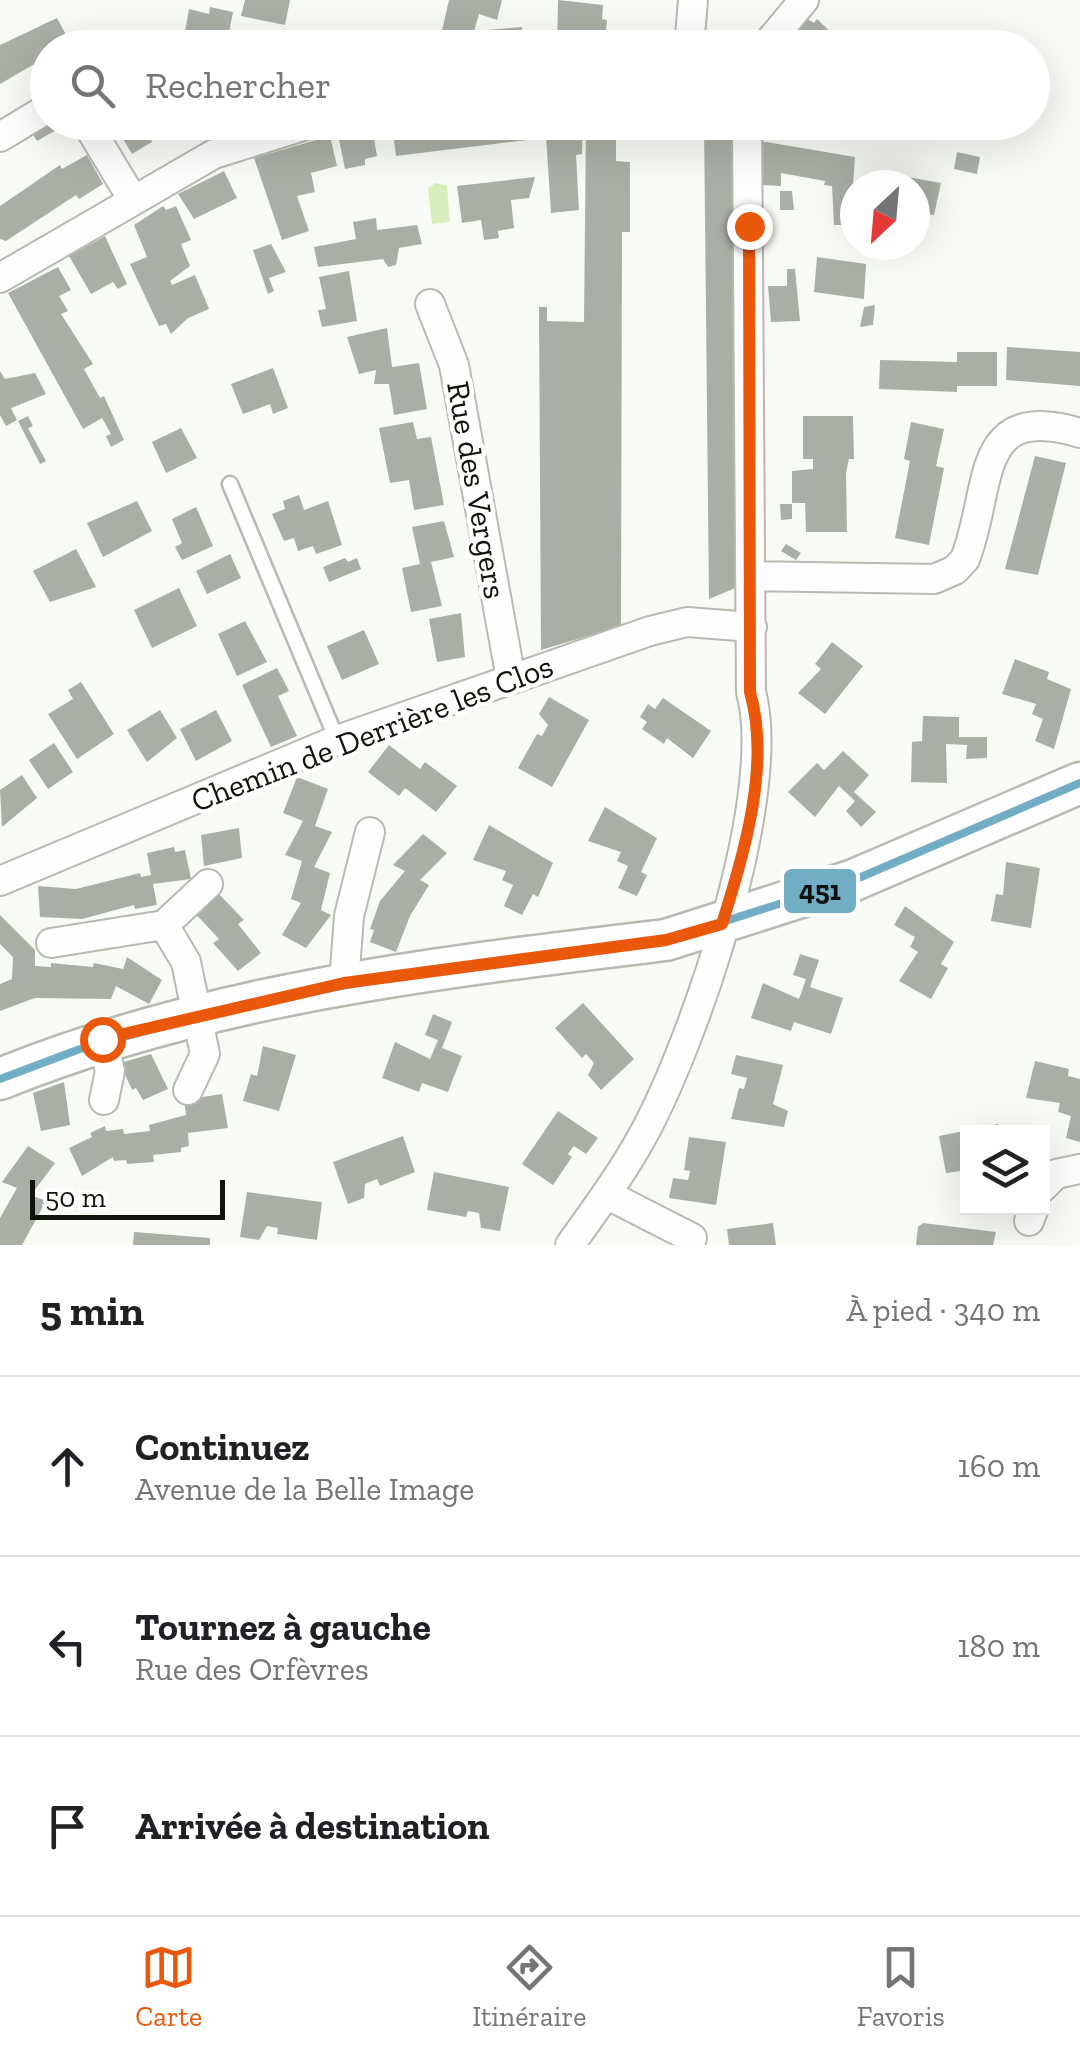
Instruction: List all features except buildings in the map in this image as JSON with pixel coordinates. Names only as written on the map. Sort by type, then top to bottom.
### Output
[{"type":"street","points":[[690,30],[693,0]]},
{"type":"street","points":[[779,30],[804,0]]},
{"type":"street","points":[[0,137],[30,119]]},
{"type":"street","points":[[97,140],[133,200]]},
{"type":"street","points":[[0,278],[214,154],[252,140]]},
{"type":"street","points":[[570,1245],[606,1194],[663,1094],[693,1021],[740,867],[754,788],[758,717],[750,692],[747,140]]},
{"type":"street","name":"Rue des Vergers","points":[[430,304],[454,365],[512,679]]},
{"type":"street","points":[[750,576],[934,580],[954,570],[964,558],[990,457],[1003,436],[1030,424],[1080,432]]},
{"type":"street","name":"Chemin de Derrière les Clos","points":[[0,881],[338,740],[512,679],[687,622],[752,627]]},
{"type":"street","points":[[0,1079],[102,1039],[344,983],[666,940],[854,880],[1080,783]]},
{"type":"street","points":[[344,983],[349,916],[370,832]]},
{"type":"street","points":[[51,943],[164,925],[208,884]]},
{"type":"street","points":[[164,925],[186,962],[205,1054],[188,1090]]},
{"type":"street","points":[[102,1039],[110,1071],[104,1100]]},
{"type":"street","points":[[1050,1180],[1056,1174],[1080,1170]]},
{"type":"street","points":[[606,1194],[692,1238]]},
{"type":"lane","points":[[230,484],[338,740]]},
{"type":"shaded area","points":[[436,183],[447,186],[450,222],[432,224],[428,188]]},
{"type":"transit line","name":"451","points":[[0,1079],[80,1049],[245,1004],[412,973],[666,940],[854,880],[1080,783]]},
{"type":"route","points":[[102,1039],[344,983],[666,940],[722,924],[740,867],[754,788],[758,717],[750,692],[749,226]]}]
